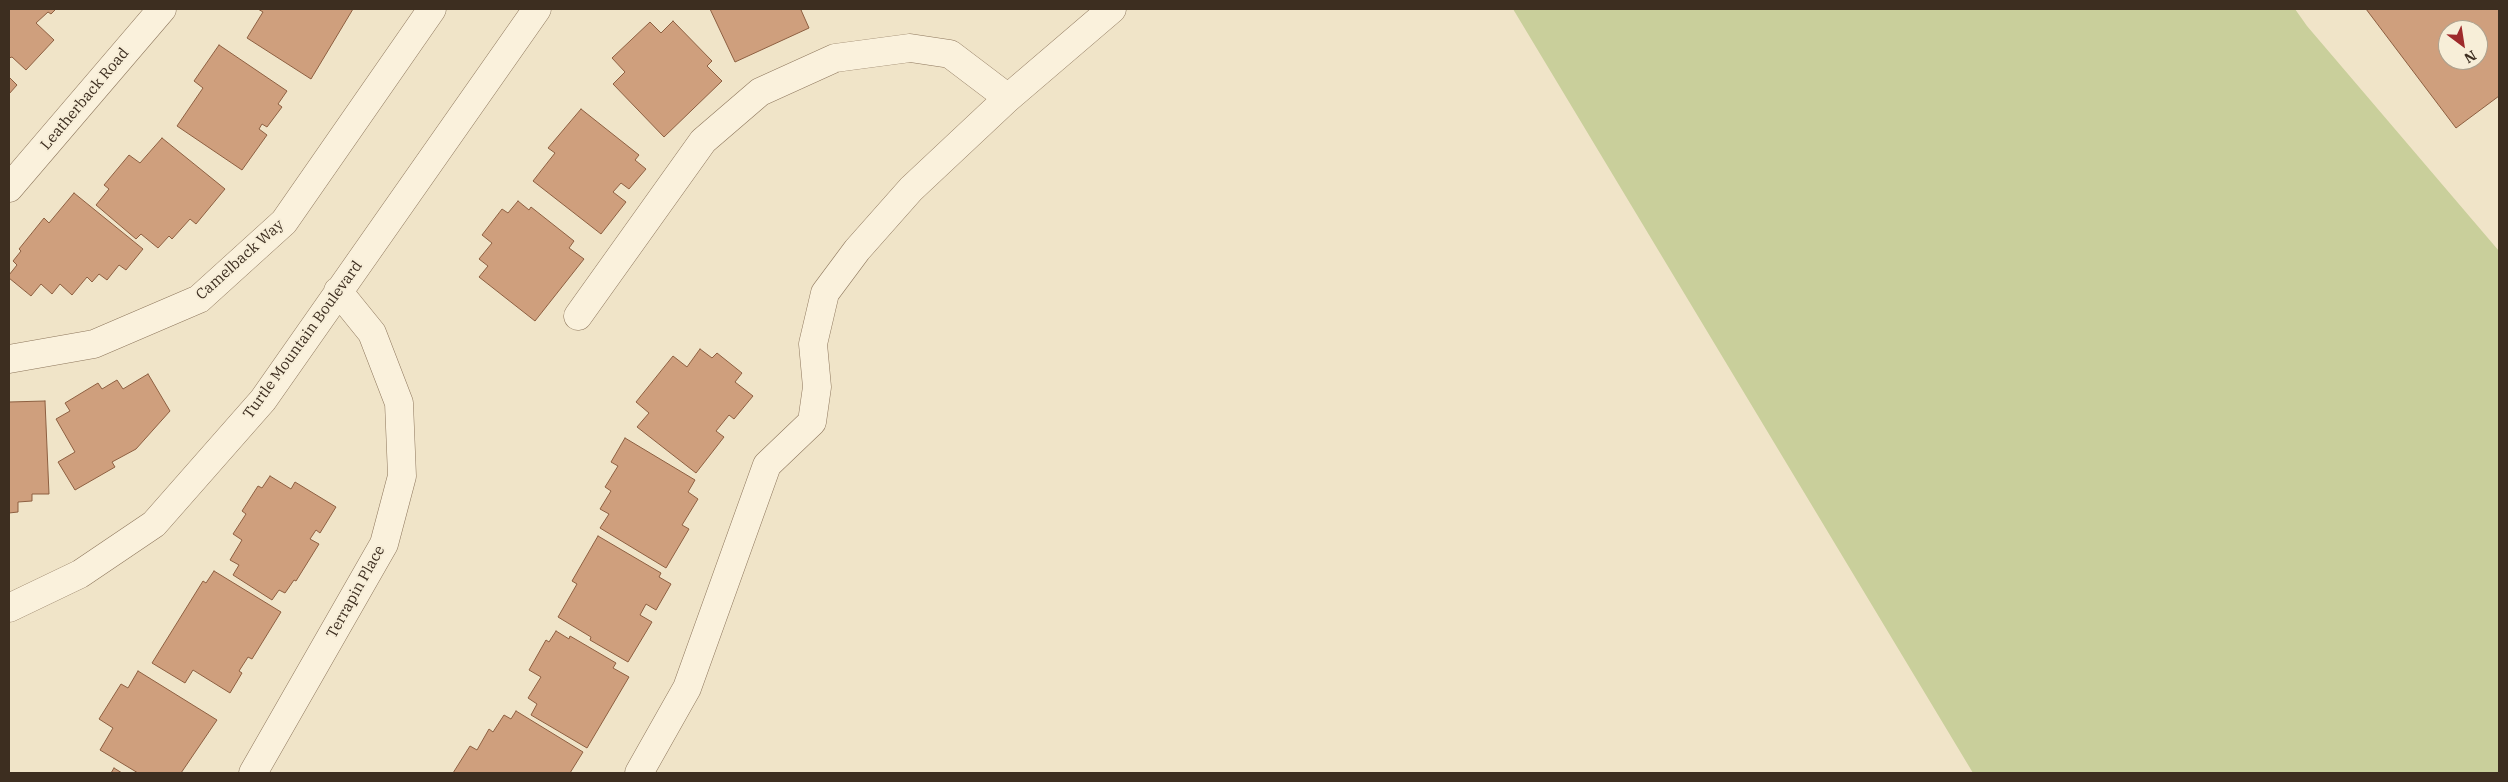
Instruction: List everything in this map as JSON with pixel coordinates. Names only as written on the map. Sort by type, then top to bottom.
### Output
[{"type":"street","name":"Leatherback Road","points":[[9,188],[162,9]]},
{"type":"street","name":"Camelback Way","points":[[9,359],[94,344],[200,299],[284,222],[432,9]]},
{"type":"street","name":"Turtle Mountain Boulevard","points":[[9,608],[80,574],[154,524],[264,400],[338,290],[537,9]]},
{"type":"street","points":[[639,773],[687,688],[767,465],[812,422],[817,387],[813,344],[825,293],[857,250],[911,189],[1008,98],[1112,9]]},
{"type":"street","points":[[578,316],[703,141],[760,92],[835,58],[910,48],[950,54],[1008,98]]},
{"type":"street","name":"Terrapin Place","points":[[253,773],[384,544],[402,476],[399,403],[372,333],[338,290]]},
{"type":"green space","points":[[1513,9],[2295,9],[2307,26],[2499,251],[2499,773],[1973,773]]},
{"type":"building","points":[[9,9],[56,9],[51,14],[48,12],[36,23],[54,40],[26,70],[12,57],[9,58]]},
{"type":"building","points":[[258,9],[353,9],[311,79],[247,38],[263,12]]},
{"type":"building","points":[[710,9],[804,9],[801,10],[809,28],[735,62]]},
{"type":"building","points":[[2366,9],[2499,9],[2499,96],[2456,128]]},
{"type":"building","points":[[673,21],[712,61],[707,66],[722,81],[664,137],[613,84],[625,72],[612,58],[650,22],[661,33]]},
{"type":"building","points":[[219,45],[287,91],[278,104],[282,107],[267,127],[262,124],[259,129],[267,135],[242,170],[177,126],[203,88],[194,81]]},
{"type":"building","points":[[9,77],[17,85],[9,94]]},
{"type":"building","points":[[581,109],[639,155],[635,160],[646,169],[629,189],[621,183],[613,192],[626,202],[601,234],[533,181],[555,153],[548,148]]},
{"type":"building","points":[[162,138],[225,189],[196,224],[190,219],[172,239],[169,236],[158,248],[141,234],[136,239],[96,205],[109,189],[104,185],[129,155],[140,163]]},
{"type":"building","points":[[74,193],[143,249],[126,270],[119,265],[107,280],[99,274],[92,282],[87,277],[72,295],[60,284],[52,294],[41,284],[31,296],[9,278],[9,275],[17,265],[13,261],[21,251],[19,249],[44,218],[49,223]]},
{"type":"building","points":[[518,201],[529,210],[531,207],[574,241],[569,248],[584,259],[535,321],[479,277],[488,266],[479,259],[492,243],[482,235],[502,209],[508,213]]},
{"type":"building","points":[[700,349],[712,358],[717,353],[742,373],[735,382],[753,396],[734,419],[729,415],[716,431],[724,437],[696,473],[637,427],[649,413],[636,402],[673,356],[687,367]]},
{"type":"building","points":[[148,374],[170,411],[136,449],[112,462],[115,467],[75,490],[58,462],[75,452],[56,419],[70,411],[65,403],[98,383],[102,389],[117,380],[123,389]]},
{"type":"building","points":[[45,401],[49,494],[32,494],[32,501],[18,502],[18,512],[9,513],[9,402]]},
{"type":"building","points":[[625,438],[695,480],[688,492],[698,499],[682,525],[689,529],[666,568],[600,528],[609,514],[600,509],[611,491],[605,487],[618,466],[611,462]]},
{"type":"building","points":[[270,476],[291,489],[295,482],[336,507],[320,533],[316,530],[310,539],[319,544],[296,581],[294,580],[285,593],[279,590],[272,600],[233,575],[239,565],[230,560],[242,540],[233,534],[246,514],[242,511],[258,486],[262,488]]},
{"type":"building","points":[[598,536],[661,573],[659,577],[671,584],[656,610],[646,604],[640,615],[652,622],[628,662],[590,640],[591,637],[558,617],[577,584],[572,581]]},
{"type":"building","points":[[214,571],[281,612],[252,659],[248,657],[239,671],[242,673],[230,693],[193,670],[185,683],[152,663],[203,581],[206,583]]},
{"type":"building","points":[[556,631],[569,639],[570,636],[616,663],[613,668],[629,677],[587,748],[531,715],[537,704],[528,698],[541,677],[529,670],[546,640],[549,642]]},
{"type":"building","points":[[138,671],[217,720],[181,773],[138,773],[100,750],[113,728],[99,719],[121,684],[128,688]]},
{"type":"building","points":[[516,711],[583,752],[570,773],[453,773],[470,746],[477,750],[489,729],[493,732],[504,715],[511,719]]},
{"type":"building","points":[[114,768],[122,773],[111,773]]}]
